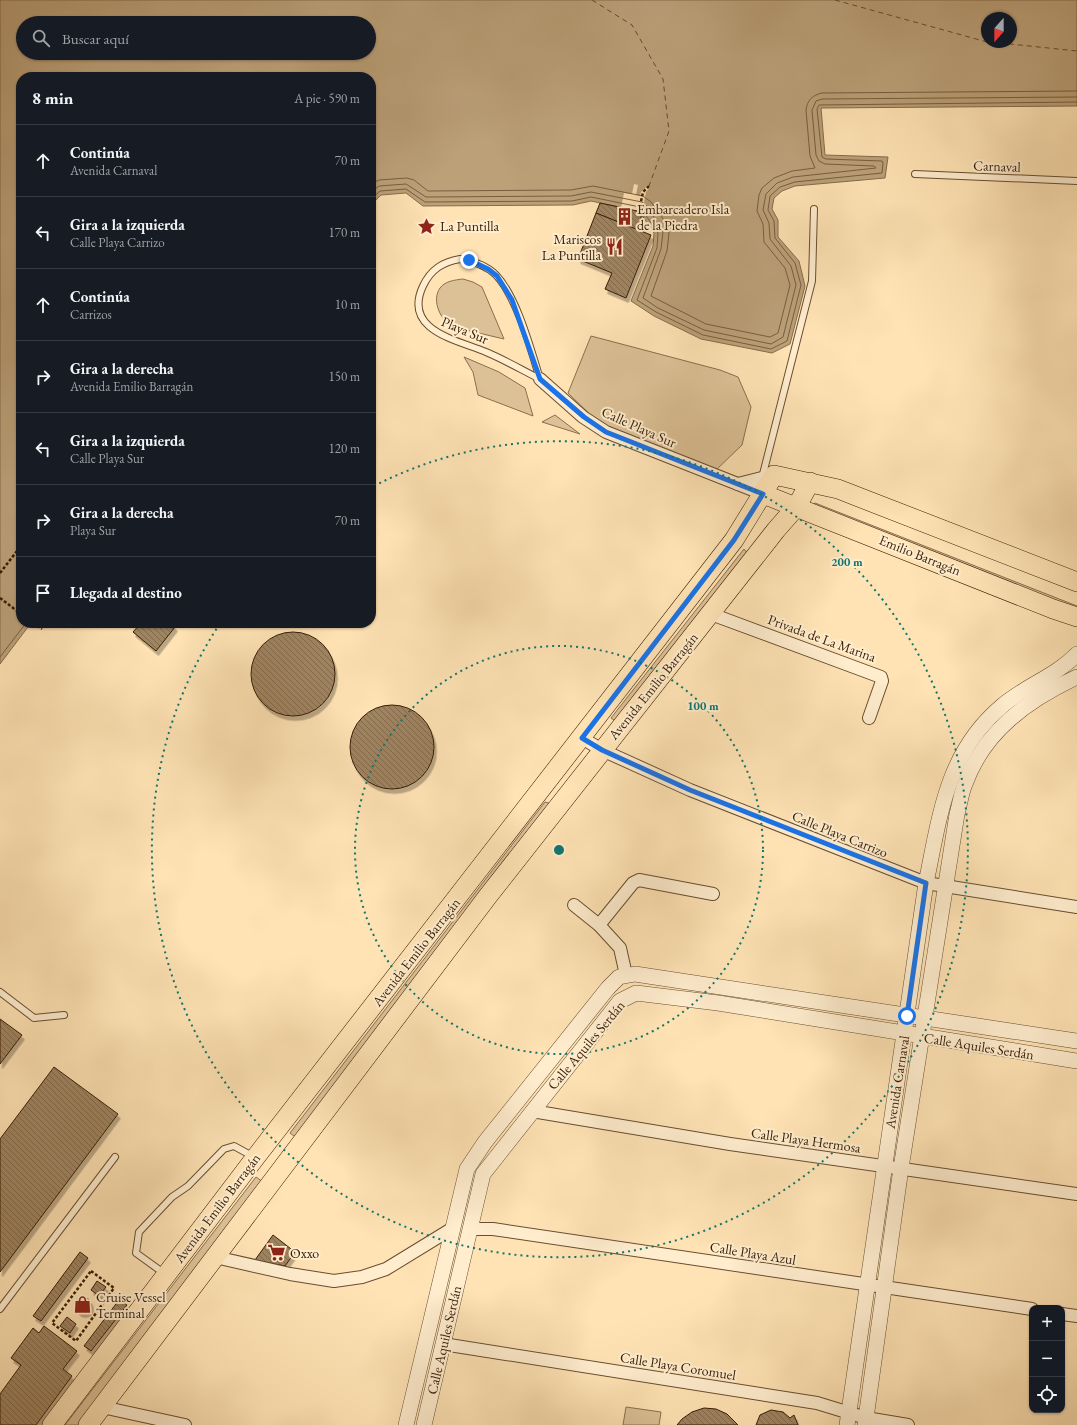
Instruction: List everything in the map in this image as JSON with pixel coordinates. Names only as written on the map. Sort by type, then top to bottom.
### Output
[{"type":"main road","points":[[766,482],[810,482],[838,489],[1077,582]]},
{"type":"main road","name":"Emilio Barragán","points":[[766,482],[797,506],[1053,609],[1077,616]]},
{"type":"main road","name":"Avenida Emilio Barragán","points":[[52,1425],[259,1153],[734,540],[766,482]]},
{"type":"main road","name":"Avenida Emilio Barragán","points":[[88,1425],[488,896],[776,530],[797,506],[810,482]]},
{"type":"main road","points":[[259,1153],[286,1165]]},
{"type":"street","name":"Calle Playa Sur","points":[[540,379],[584,417],[606,432],[738,484],[766,482]]},
{"type":"street","name":"Privada de La Marina","points":[[711,614],[881,677],[882,681],[869,718]]},
{"type":"street","name":"Avenida Carnaval","points":[[848,1419],[866,1285],[905,1034],[926,883],[941,811],[950,778],[968,744],[978,730],[1002,705],[1061,667],[1077,654]]},
{"type":"street","name":"Avenida Carnaval","points":[[866,1422],[902,1168],[945,888],[957,814],[965,784],[976,759],[1004,722],[1020,709],[1041,696],[1077,677]]},
{"type":"street","name":"Calle Playa Carrizo","points":[[582,738],[602,750],[690,790],[926,883],[945,888],[1077,907]]},
{"type":"street","points":[[599,925],[633,883],[639,880],[713,894]]},
{"type":"street","points":[[574,905],[599,925],[620,948],[626,975]]},
{"type":"street","name":"Calle Aquiles Serdán","points":[[406,1425],[467,1169],[485,1142],[608,988],[619,977],[626,975],[731,988],[1077,1041]]},
{"type":"street","name":"Calle Aquiles Serdán","points":[[424,1425],[483,1174],[620,1000],[636,993],[718,1003],[1077,1061]]},
{"type":"street","name":"Calle Playa Hermosa","points":[[532,1111],[730,1144],[1077,1194]]},
{"type":"street","points":[[485,1142],[499,1152]]},
{"type":"street","points":[[215,1257],[290,1274],[334,1281],[362,1277],[386,1269],[453,1228]]},
{"type":"street","name":"Calle Playa Azul","points":[[470,1229],[500,1230],[1029,1309]]},
{"type":"street","points":[[1065,1314],[1077,1316]]},
{"type":"street","name":"Calle Playa Coromuel","points":[[442,1344],[817,1403],[832,1406],[848,1419],[908,1425]]},
{"type":"street","points":[[413,1398],[429,1403]]},
{"type":"street","points":[[102,1407],[185,1425]]},
{"type":"lane","name":"Carnaval","points":[[915,174],[1077,181]]},
{"type":"lane","points":[[766,482],[812,281],[814,209]]},
{"type":"lane","name":"Playa Sur","points":[[460,259],[478,263],[497,276],[512,300],[540,379],[485,351],[447,338],[431,328],[420,313],[419,304],[422,287],[434,270],[447,262],[460,259]]},
{"type":"lane","points":[[0,992],[34,1018],[64,1015]]},
{"type":"lane","points":[[166,1275],[136,1253],[140,1232],[172,1197],[188,1186],[224,1149],[234,1146],[259,1153]]},
{"type":"lane","points":[[0,1309],[115,1157]]},
{"type":"path","points":[[639,211],[643,192],[649,186]]},
{"type":"path","points":[[0,573],[16,552]]},
{"type":"path","points":[[0,598],[16,610]]},
{"type":"path","points":[[91,1271],[114,1288],[76,1341],[52,1323],[91,1271]]},
{"type":"shaded area","points":[[463,279],[482,287],[504,339],[453,327],[441,315],[437,304],[437,293],[440,288],[447,282]]},
{"type":"shaded area","points":[[591,336],[720,370],[738,377],[751,407],[742,445],[715,471],[602,426],[568,393]]},
{"type":"shaded area","points":[[464,357],[499,372],[525,388],[533,416],[478,395],[473,372]]},
{"type":"shaded area","points":[[555,415],[580,434],[542,422]]},
{"type":"shaded area","points":[[815,503],[1077,606],[1077,609],[811,506]]},
{"type":"shaded area","points":[[744,549],[749,555],[618,723],[611,718]]},
{"type":"shaded area","points":[[545,802],[552,804],[298,1139],[290,1133]]},
{"type":"shaded area","points":[[256,1177],[263,1182],[78,1425],[65,1425]]},
{"type":"shaded area","points":[[626,1407],[661,1412],[659,1425],[623,1425]]},
{"type":"water","points":[[0,0],[1077,0],[1077,106],[821,108],[825,155],[888,157],[885,178],[795,186],[782,191],[774,198],[772,209],[778,220],[778,237],[799,261],[805,286],[790,344],[772,353],[701,339],[654,316],[631,301],[653,246],[654,233],[639,211],[591,201],[573,205],[423,206],[406,193],[381,195],[376,200],[376,72],[16,72],[16,628],[27,628],[0,664]]},
{"type":"pier","points":[[634,184],[638,185],[636,195],[640,196],[641,192],[648,185],[650,187],[646,192],[642,212],[621,208],[624,193],[632,194]]},
{"type":"building","name":"Embarcadero Isla de la Piedra","points":[[600,203],[642,212],[640,222],[644,233],[596,213]]},
{"type":"building","name":"Mariscos La Puntilla","points":[[596,213],[651,235],[626,298],[605,289],[612,273],[578,259]]},
{"type":"building","points":[[137,628],[174,628],[156,651],[133,632]]},
{"type":"building","points":[[293,632],[309,635],[323,644],[332,658],[335,674],[332,690],[323,704],[309,713],[293,716],[277,713],[263,704],[254,690],[251,674],[254,658],[263,644],[277,635]]},
{"type":"building","points":[[392,705],[408,708],[422,717],[431,731],[434,747],[431,763],[422,777],[408,786],[392,789],[376,786],[362,777],[353,763],[350,747],[353,731],[362,717],[376,708]]},
{"type":"building","points":[[0,1019],[22,1035],[0,1064]]},
{"type":"building","points":[[54,1067],[118,1114],[0,1272],[0,1139]]},
{"type":"building","points":[[273,1235],[295,1252],[285,1266],[255,1260]]},
{"type":"building","points":[[80,1252],[88,1258],[41,1321],[33,1316]]},
{"type":"building","points":[[97,1281],[106,1287],[99,1296],[91,1290]]},
{"type":"building","points":[[83,1297],[89,1299],[91,1305],[89,1311],[83,1313],[77,1311],[75,1305],[77,1299]]},
{"type":"building","points":[[119,1300],[127,1305],[91,1351],[84,1346]]},
{"type":"building","points":[[67,1317],[76,1324],[70,1333],[60,1326]]},
{"type":"building","points":[[44,1326],[77,1351],[63,1369],[72,1376],[36,1425],[0,1425],[0,1394],[21,1365],[11,1358],[33,1328],[39,1333]]},
{"type":"building","points":[[704,1408],[716,1409],[727,1414],[738,1425],[677,1425],[682,1419],[692,1412]]},
{"type":"building","points":[[771,1410],[783,1412],[790,1418],[794,1415],[798,1425],[756,1425],[760,1415]]},
{"type":"ferry route","points":[[592,0],[632,25],[663,79],[669,131],[649,186]]},
{"type":"ferry route","points":[[835,0],[981,40]]},
{"type":"ferry route","points":[[1017,45],[1077,51]]},
{"type":"place","name":"Embarcadero Isla de la Piedra","points":[[624,217]]},
{"type":"place","name":"La Puntilla","points":[[427,226]]},
{"type":"place","name":"Mariscos La Puntilla","points":[[614,247]]},
{"type":"place","name":"Oxxo","points":[[277,1253]]},
{"type":"place","name":"Cruise Vessel Terminal","points":[[83,1305]]},
{"type":"route","points":[[469,260],[478,263],[497,276],[512,300],[525,333],[540,379],[584,417],[606,432],[638,446],[763,494],[734,540],[582,738],[602,750],[690,790],[926,883],[907,1016]]}]
